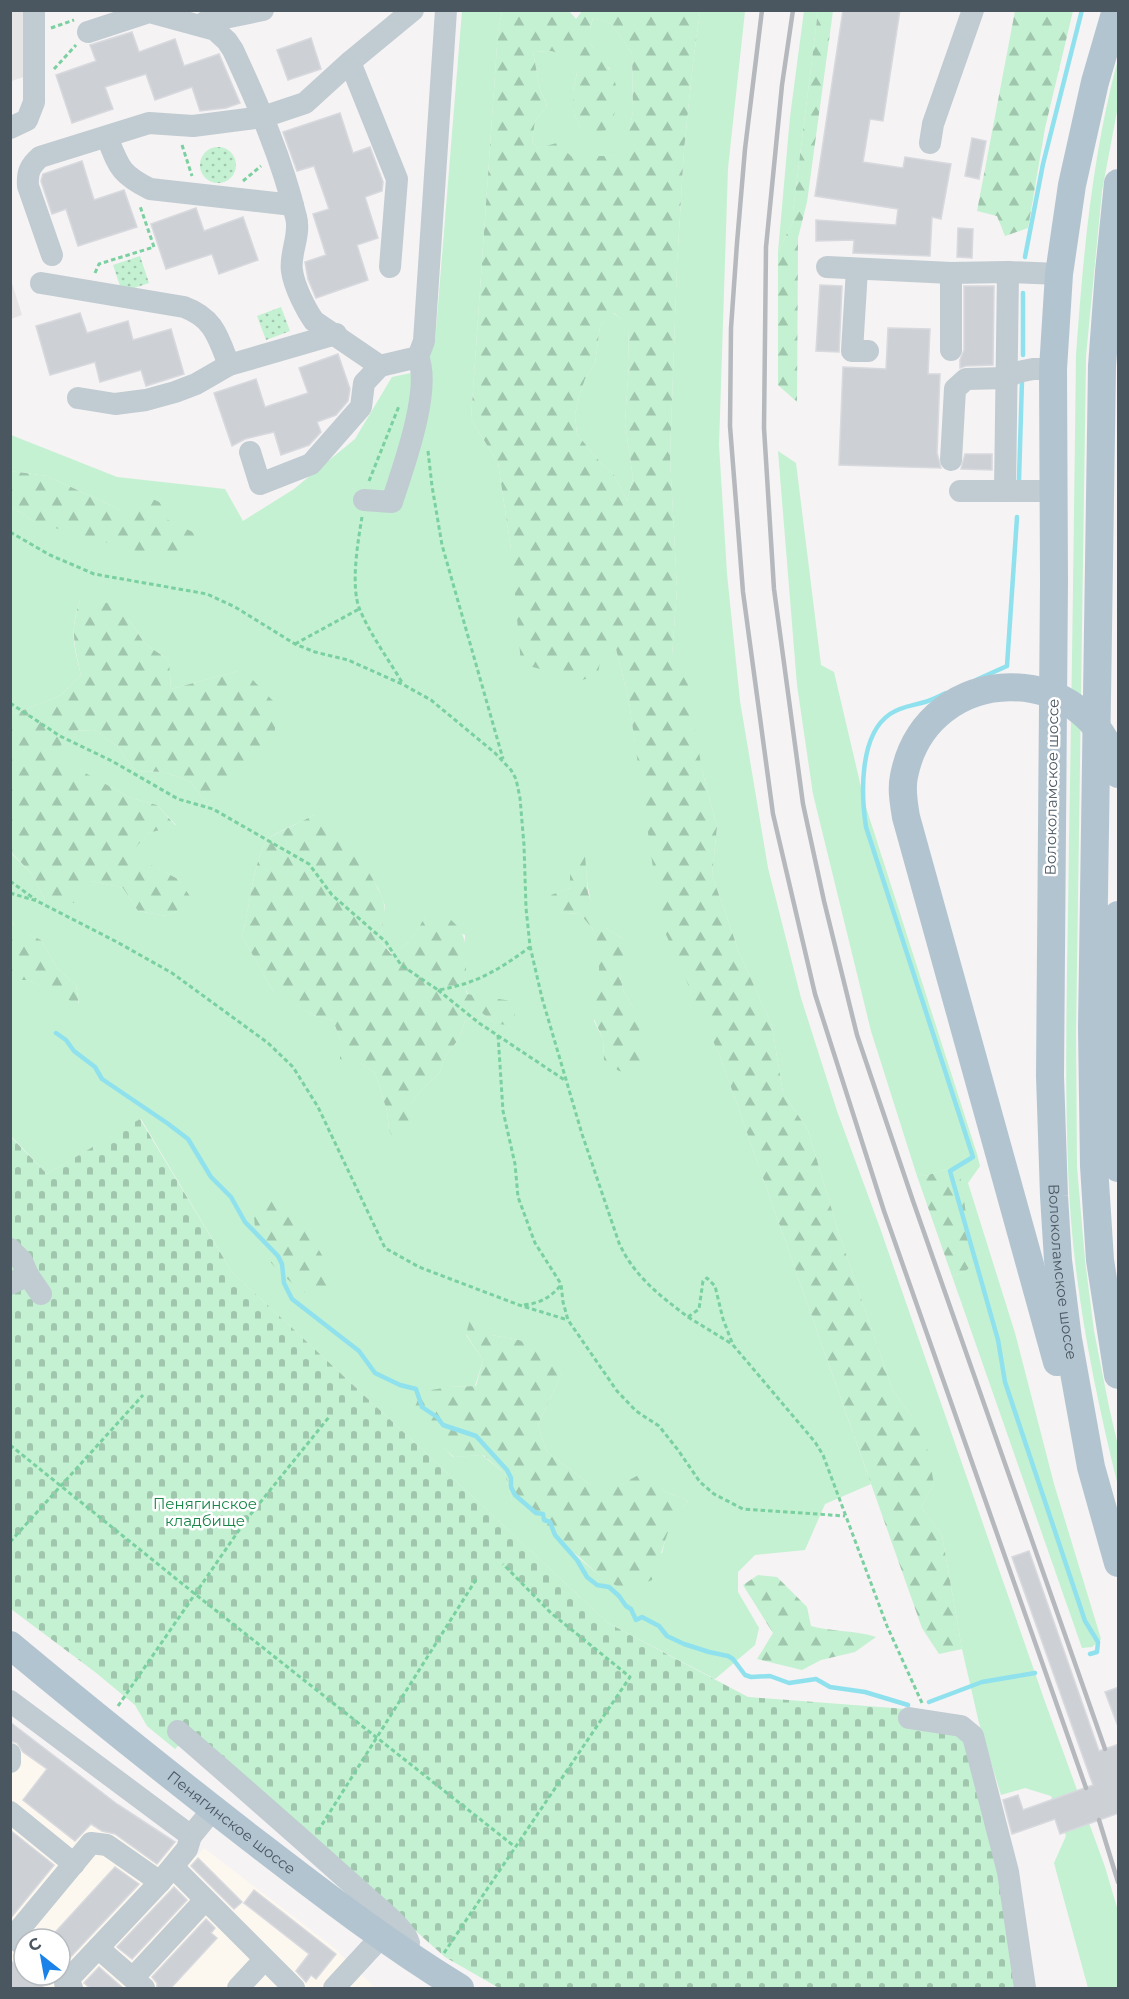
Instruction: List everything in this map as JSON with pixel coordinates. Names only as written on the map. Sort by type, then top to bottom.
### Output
[{"type":"main road","name":"Волоколамское шоссе","points":[[1116,10],[1095,82],[1072,185],[1059,274],[1053,369],[1054,582],[1050,1076],[1054,1196],[1068,1339],[1091,1467],[1119,1563]]},
{"type":"main road","points":[[1119,183],[1102,366],[1092,1027],[1094,1166],[1100,1260],[1119,1375]]},
{"type":"main road","points":[[1091,1467],[1053,1351],[906,817],[903,778],[913,751],[925,729],[941,713],[967,696],[996,687],[1026,687],[1055,695],[1081,711],[1092,721],[1109,747],[1119,774]]},
{"type":"main road","points":[[1119,915],[1116,1115],[1119,1168]]},
{"type":"main road","name":"Пенягинское шоссе","points":[[10,1645],[213,1809],[392,1945],[460,1989]]},
{"type":"street","points":[[10,128],[27,120],[34,102],[34,10]]},
{"type":"street","points":[[201,25],[205,22],[262,10]]},
{"type":"street","points":[[52,255],[28,186],[28,174],[32,164],[40,157],[149,123],[193,126],[264,117],[305,103],[413,10]]},
{"type":"street","points":[[930,143],[933,124],[974,10]]},
{"type":"street","points":[[364,500],[392,502],[407,456],[420,399],[421,349],[444,11]]},
{"type":"street","points":[[88,32],[149,12],[215,30],[227,40],[264,117],[293,205],[297,221],[292,271],[307,312],[314,321],[380,366]]},
{"type":"street","points":[[350,62],[397,179],[390,267]]},
{"type":"street","points":[[107,137],[119,166],[132,180],[150,189],[293,205]]},
{"type":"street","points":[[827,267],[951,273],[1059,274]]},
{"type":"street","points":[[856,269],[852,351],[868,351]]},
{"type":"street","points":[[1005,491],[1008,272]]},
{"type":"street","points":[[951,273],[951,350]]},
{"type":"street","points":[[41,283],[184,307],[198,312],[217,334],[229,365]]},
{"type":"street","points":[[78,398],[115,404],[146,400],[196,384],[229,365],[336,334]]},
{"type":"street","points":[[250,452],[260,484],[311,464],[361,407],[364,383],[380,366],[421,349]]},
{"type":"street","points":[[951,460],[955,389],[966,379],[1006,378],[1018,372],[1033,369],[1053,369]]},
{"type":"street","points":[[960,491],[1053,491]]},
{"type":"street","points":[[1095,839],[1119,754]]},
{"type":"street","points":[[10,1249],[22,1261],[26,1284]]},
{"type":"street","points":[[10,1701],[191,1836]]},
{"type":"street","points":[[920,1720],[961,1726],[973,1736],[1008,1872],[1025,1989]]},
{"type":"street","points":[[178,1731],[309,1845],[408,1938],[409,1943],[392,1945],[334,1989]]},
{"type":"street","points":[[10,1754],[10,1762]]},
{"type":"street","points":[[72,1974],[167,1874],[187,1849],[191,1836],[213,1809]]},
{"type":"street","points":[[10,1812],[74,1864]]},
{"type":"street","points":[[27,1927],[91,1844],[107,1845],[167,1874],[205,1900],[294,1989]]},
{"type":"street","points":[[98,1948],[139,1983],[205,1900]]},
{"type":"street","points":[[238,1989],[264,1960]]},
{"type":"path","points":[[33,34],[82,17],[88,32],[52,71]]},
{"type":"path","points":[[176,125],[198,195]]},
{"type":"path","points":[[223,197],[276,154]]},
{"type":"path","points":[[86,291],[99,264],[153,247],[132,180]]},
{"type":"path","points":[[401,399],[365,491],[357,549],[356,583],[359,609],[404,685]]},
{"type":"path","points":[[427,440],[442,545],[503,761]]},
{"type":"path","points":[[10,532],[51,555],[94,574],[207,594],[235,607],[295,644],[348,660],[404,685],[431,700],[503,761],[516,779],[520,798],[530,946],[542,998],[582,1134],[619,1243],[627,1260],[640,1277],[688,1317],[734,1345]]},
{"type":"path","points":[[295,644],[359,609]]},
{"type":"path","points":[[10,703],[60,736],[112,761],[178,799],[213,809],[309,864],[332,895],[386,942],[401,965],[438,990],[479,1023],[566,1081]]},
{"type":"path","points":[[10,881],[37,902]]},
{"type":"path","points":[[10,893],[37,902],[117,942],[172,973],[268,1043],[294,1067],[318,1107],[384,1248],[419,1267],[519,1305],[568,1320]]},
{"type":"path","points":[[438,990],[457,987],[497,971],[530,946]]},
{"type":"path","points":[[498,1035],[503,1111],[515,1164],[519,1197],[534,1243],[561,1284],[568,1320],[617,1391],[636,1411],[659,1426],[700,1482],[714,1494],[743,1509],[845,1516]]},
{"type":"path","points":[[688,1317],[699,1309],[703,1281],[707,1278],[712,1281],[719,1296],[723,1319],[734,1345],[815,1442],[830,1470],[920,1720]]},
{"type":"path","points":[[519,1305],[536,1304],[553,1295],[561,1284]]},
{"type":"path","points":[[10,1542],[143,1395]]},
{"type":"path","points":[[123,1700],[246,1520],[329,1417]]},
{"type":"path","points":[[10,1445],[514,1846]]},
{"type":"path","points":[[442,1955],[630,1677],[550,1613],[503,1564]]},
{"type":"path","points":[[309,1845],[477,1578]]},
{"type":"shaded area","points":[[10,11],[27,11],[24,77],[11,81]]},
{"type":"shaded area","points":[[10,277],[22,315],[11,319],[10,319]]},
{"type":"shaded area","points":[[10,1721],[116,1804],[197,1856],[204,1848],[333,1947],[375,1988],[11,1988]]},
{"type":"green space","points":[[462,11],[502,11],[498,32],[471,419],[498,463],[511,549],[603,645],[616,649],[629,702],[662,923],[721,1059],[871,1484],[825,1504],[805,1550],[755,1555],[738,1572],[738,1592],[759,1628],[755,1645],[715,1679],[608,1623],[232,1272],[141,1119],[47,1174],[11,1136],[11,980],[28,980],[79,1004],[76,985],[57,968],[41,940],[17,929],[11,921],[10,852],[32,874],[45,900],[92,881],[123,888],[138,911],[167,916],[193,902],[178,879],[129,854],[148,833],[176,825],[157,805],[131,798],[57,758],[65,731],[95,730],[118,747],[135,771],[164,772],[191,782],[207,805],[227,784],[238,671],[171,689],[169,660],[145,644],[129,620],[80,600],[74,637],[81,675],[61,695],[11,715],[11,506],[34,522],[121,510],[47,476],[11,471],[11,435],[117,477],[225,489],[243,521],[294,489],[355,439],[392,377],[411,373],[435,342]],"holes":[[[313,815],[351,846],[378,888],[385,906],[380,941],[392,954],[403,947],[425,917],[465,935],[467,992],[476,1005],[496,1024],[482,1013],[465,1021],[458,1040],[446,1055],[439,1074],[423,1088],[389,1130],[387,1111],[375,1073],[359,1062],[340,1039],[333,1020],[312,1015],[296,1004],[294,993],[274,993],[242,936],[256,868],[265,844],[271,837]],[[585,854],[589,893],[595,912],[606,928],[623,939],[619,973],[624,992],[634,1009],[634,1046],[604,1060],[603,1039],[594,1021],[599,986],[599,946],[592,928],[580,914],[562,913],[552,895],[570,888]],[[466,1335],[491,1335],[519,1340],[562,1373],[538,1425],[547,1452],[591,1485],[620,1485],[644,1473],[664,1491],[688,1501],[669,1526],[662,1553],[600,1576],[512,1501],[505,1474],[482,1455],[453,1457],[436,1439],[448,1387],[475,1386],[483,1360]]]},
{"type":"green space","points":[[502,11],[569,11],[576,19],[582,11],[700,11],[684,150],[677,264],[670,458],[677,588],[672,656],[688,685],[702,770],[717,827],[712,875],[739,952],[772,1026],[783,1093],[808,1130],[839,1234],[893,1391],[911,1415],[926,1443],[934,1484],[921,1507],[942,1535],[962,1649],[939,1654],[922,1628],[721,1059],[661,923],[629,702],[616,649],[603,646],[598,673],[583,680],[521,664],[511,549],[498,463],[471,419],[498,32]],"holes":[[[593,18],[611,24],[632,53],[633,112],[629,130],[629,150],[609,156],[571,156],[557,143],[538,148],[532,142],[535,121],[547,106],[540,89],[533,52],[551,51],[569,56],[577,73],[573,91],[573,110],[580,128],[597,137],[613,124],[616,86],[613,75],[597,55],[590,41]],[[614,313],[628,325],[629,364],[625,422],[633,478],[627,501],[614,475],[577,434],[575,415],[585,379],[595,364],[600,326]]]},
{"type":"green space","points":[[700,11],[745,11],[728,168],[719,445],[727,574],[740,701],[768,868],[801,998],[837,1111],[1105,1867],[1118,1911],[1118,1988],[1088,1988],[1054,1863],[1066,1836],[1051,1796],[1025,1788],[1001,1795],[979,1723],[962,1649],[942,1535],[921,1507],[934,1484],[911,1415],[893,1391],[839,1234],[808,1130],[783,1093],[772,1026],[739,952],[712,875],[717,827],[672,656],[677,588],[670,458],[677,264],[684,150]]},
{"type":"green space","points":[[804,11],[818,11],[793,221],[778,252],[790,117]]},
{"type":"green space","points":[[818,11],[833,11],[807,202],[798,238],[797,402],[778,385],[778,252],[793,221]]},
{"type":"green space","points":[[1015,11],[1073,11],[1045,128],[1028,228],[1005,236],[997,216],[977,211]]},
{"type":"green space","points":[[593,18],[611,24],[632,53],[633,112],[629,130],[629,151],[609,156],[571,156],[557,144],[538,148],[532,142],[535,121],[547,106],[540,89],[533,52],[551,51],[569,55],[577,73],[573,91],[573,110],[580,128],[610,69],[596,55],[588,37]]},
{"type":"green space","points":[[1118,59],[1118,106],[1102,191],[1086,356],[1076,1034],[1077,1167],[1085,1260],[1094,1331],[1118,1446],[1118,1486],[1084,1327],[1073,1247],[1068,1166],[1066,1044],[1076,356],[1095,169]]},
{"type":"green space","points":[[218,147],[230,153],[236,165],[230,177],[218,183],[206,177],[200,165],[206,153]]},
{"type":"green space","points":[[140,256],[149,283],[122,292],[113,265]]},
{"type":"green space","points":[[281,307],[290,331],[266,340],[257,316]]},
{"type":"green space","points":[[613,313],[628,324],[629,364],[625,422],[633,478],[627,501],[614,475],[577,434],[575,415],[585,379],[595,364],[600,326]]},
{"type":"green space","points":[[778,451],[796,463],[821,665],[834,672],[865,804],[977,1154],[980,1166],[968,1183],[1015,1333],[1054,1484],[1101,1639],[1092,1647],[1082,1648],[952,1276],[966,1271],[976,1261],[950,1168],[925,1176],[916,1173],[871,1031],[813,794],[797,685]]},
{"type":"green space","points":[[11,471],[47,476],[121,510],[150,498],[164,504],[168,520],[205,538],[176,555],[158,557],[34,522],[11,506]]},
{"type":"green space","points":[[80,600],[108,603],[129,620],[145,644],[169,660],[171,689],[238,671],[250,677],[275,703],[275,736],[207,805],[191,782],[164,772],[135,771],[118,747],[95,730],[65,731],[58,758],[131,798],[157,805],[176,826],[148,833],[130,854],[178,879],[194,902],[167,916],[138,911],[123,888],[92,881],[75,903],[45,900],[32,874],[11,852],[11,715],[61,695],[81,675],[74,637]]},
{"type":"green space","points":[[313,815],[340,833],[372,877],[384,904],[380,941],[391,954],[411,938],[425,917],[441,913],[456,924],[463,937],[466,951],[467,994],[512,1001],[515,1017],[509,1025],[496,1024],[482,1013],[465,1021],[458,1040],[446,1055],[439,1074],[411,1103],[407,1134],[394,1139],[389,1130],[387,1111],[375,1073],[359,1062],[340,1059],[340,1039],[333,1020],[312,1015],[295,1004],[294,993],[274,993],[242,936],[256,868],[265,844],[275,834]]},
{"type":"green space","points":[[585,854],[588,893],[595,911],[606,928],[623,939],[629,957],[619,973],[624,992],[634,1009],[640,1028],[634,1046],[645,1063],[637,1074],[619,1071],[604,1060],[603,1039],[587,1003],[599,986],[599,947],[592,928],[580,914],[562,913],[551,895],[570,888],[570,868]]},
{"type":"green space","points":[[10,921],[18,929],[41,940],[57,968],[76,985],[79,1005],[28,980],[11,980]]},
{"type":"green space","name":"Пенягинское кладбище","points":[[140,1119],[232,1272],[608,1623],[748,1697],[906,1709],[967,1738],[996,1863],[1017,1988],[499,1988],[445,1957],[310,1837],[180,1744],[175,1749],[147,1726],[135,1705],[11,1609],[10,1136],[47,1174]]},
{"type":"green space","points":[[950,1168],[961,1180],[969,1234],[976,1261],[966,1271],[952,1276],[916,1173],[925,1176]]},
{"type":"green space","points":[[266,1197],[292,1205],[335,1277],[321,1302],[286,1278],[270,1262],[259,1244],[254,1216]]},
{"type":"green space","points":[[471,1316],[491,1335],[519,1340],[543,1352],[562,1373],[538,1425],[547,1452],[591,1485],[620,1485],[644,1472],[664,1491],[688,1501],[670,1526],[652,1580],[625,1591],[600,1576],[578,1556],[531,1524],[512,1501],[505,1474],[483,1455],[454,1457],[411,1417],[421,1392],[448,1387],[476,1386],[483,1360],[466,1334]]},
{"type":"green space","points":[[758,1575],[777,1577],[807,1607],[811,1626],[876,1637],[855,1652],[821,1660],[802,1670],[757,1659],[773,1633],[743,1585]]},
{"type":"building","points":[[843,10],[900,10],[883,121],[870,119],[863,162],[903,168],[905,157],[951,164],[941,219],[932,217],[930,256],[853,253],[854,240],[816,241],[816,220],[896,225],[898,209],[815,196]]},
{"type":"building","points":[[132,32],[139,52],[175,39],[184,66],[219,54],[240,103],[226,108],[200,111],[192,87],[155,100],[146,74],[105,87],[113,109],[72,123],[56,75],[96,61],[90,45]]},
{"type":"building","points":[[311,38],[321,69],[288,80],[277,50]]},
{"type":"building","points":[[340,113],[353,153],[370,147],[383,182],[382,191],[365,197],[378,238],[357,245],[368,280],[316,298],[308,279],[305,262],[326,255],[313,214],[329,209],[314,166],[297,171],[283,132]]},
{"type":"building","points":[[972,138],[986,141],[979,179],[965,176]]},
{"type":"building","points":[[82,161],[94,200],[124,190],[137,227],[78,246],[66,209],[52,214],[41,181],[43,174]]},
{"type":"building","points":[[196,208],[204,231],[243,217],[258,260],[219,274],[212,254],[166,269],[151,224]]},
{"type":"building","points":[[958,228],[973,229],[972,258],[957,257]]},
{"type":"building","points":[[820,285],[842,286],[839,352],[816,351]]},
{"type":"building","points":[[964,286],[994,286],[993,365],[960,368],[964,350]]},
{"type":"building","points":[[80,313],[87,333],[128,321],[133,340],[171,329],[184,374],[146,386],[141,370],[100,382],[95,362],[50,375],[36,326]]},
{"type":"building","points":[[888,328],[930,329],[928,374],[940,374],[937,453],[941,468],[839,465],[843,367],[886,369]]},
{"type":"building","points":[[338,354],[350,389],[348,401],[336,415],[317,422],[321,432],[309,445],[281,455],[274,432],[245,439],[232,446],[214,393],[256,379],[265,407],[308,393],[299,368]]},
{"type":"building","points":[[965,454],[992,454],[992,470],[961,469]]},
{"type":"building","points":[[1029,1551],[1099,1751],[1119,1744],[1119,1813],[1060,1834],[1055,1819],[1012,1834],[1003,1800],[1018,1795],[1023,1810],[1093,1785],[1012,1557]]},
{"type":"building","points":[[1119,1687],[1119,1724],[1117,1724],[1105,1692]]},
{"type":"building","points":[[10,1722],[117,1804],[175,1842],[157,1864],[115,1834],[102,1831],[91,1824],[75,1841],[23,1800],[47,1769],[23,1752],[17,1743],[10,1741]]},
{"type":"building","points":[[10,1830],[54,1865],[10,1919]]},
{"type":"building","points":[[198,1858],[242,1902],[234,1909],[191,1866]]},
{"type":"building","points":[[115,1867],[139,1884],[72,1956],[72,1927],[60,1927]]},
{"type":"building","points":[[174,1887],[187,1900],[132,1959],[117,1947]]},
{"type":"building","points":[[254,1890],[336,1954],[316,1979],[311,1975],[306,1982],[296,1971],[309,1954],[244,1903]]},
{"type":"building","points":[[206,1919],[215,1928],[211,1933],[217,1938],[170,1989],[157,1989],[157,1983],[152,1977]]},
{"type":"building","points":[[10,1960],[12,1962],[12,1987],[44,1987],[46,1989],[10,1989]]},
{"type":"building","points":[[99,1967],[124,1989],[91,1989],[84,1983]]},
{"type":"waterway","points":[[1025,257],[1043,164],[1082,10]]},
{"type":"waterway","points":[[1023,293],[1023,355]]},
{"type":"waterway","points":[[1019,480],[1022,380]]},
{"type":"waterway","points":[[976,680],[1007,666],[1017,517]]},
{"type":"waterway","points":[[946,693],[894,711],[880,724],[872,736],[864,766],[863,798],[866,827],[973,1157],[950,1171],[998,1340],[1005,1382],[1085,1621],[1098,1642],[1097,1652],[1090,1654]]},
{"type":"waterway","points":[[56,1033],[95,1067],[102,1079],[188,1139],[211,1177],[231,1197],[245,1222],[278,1256],[282,1264],[284,1283],[292,1299],[359,1351],[375,1373],[400,1385],[416,1389],[422,1407],[437,1417],[443,1425],[476,1436],[507,1470],[515,1495],[536,1513],[543,1514],[544,1520],[550,1522],[555,1535],[577,1560],[587,1577],[597,1585],[609,1587],[631,1609],[636,1620],[642,1617],[659,1626],[667,1636],[684,1644],[728,1656],[745,1675],[751,1677],[770,1676],[789,1683],[816,1679],[830,1687],[865,1692],[908,1705]]},
{"type":"waterway","points":[[929,1702],[982,1682],[1035,1673]]},
{"type":"railway","points":[[762,10],[745,149],[737,243],[731,328],[730,426],[743,592],[773,814],[815,994],[884,1211],[1086,1788]]},
{"type":"railway","points":[[793,10],[782,85],[766,247],[764,428],[774,589],[803,804],[857,1035],[1105,1749]]},
{"type":"railway","points":[[1099,1820],[1118,1882]]}]
